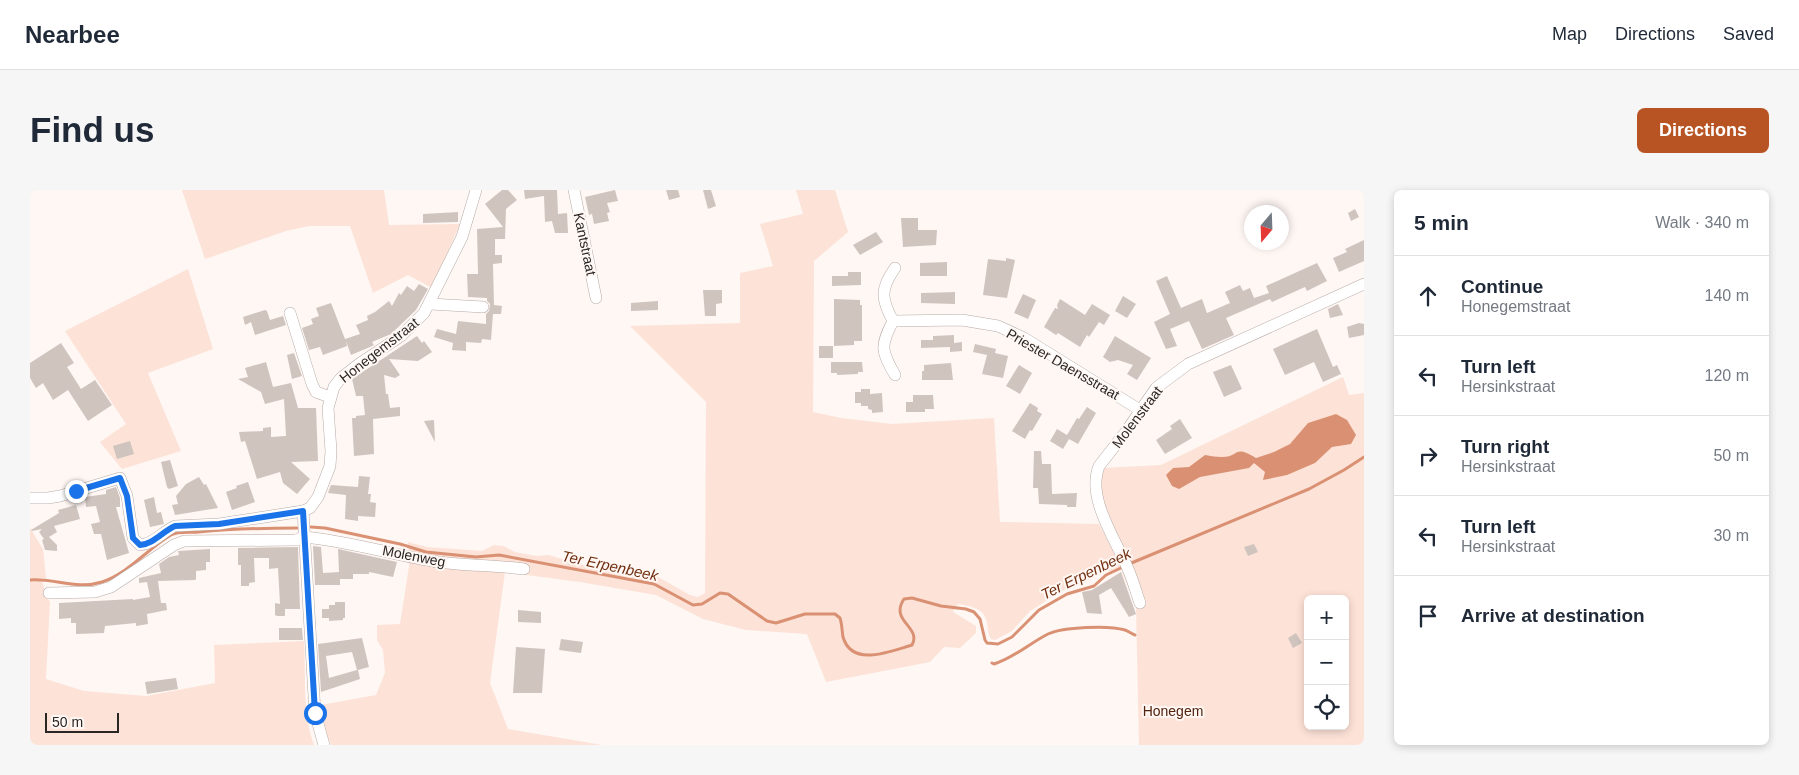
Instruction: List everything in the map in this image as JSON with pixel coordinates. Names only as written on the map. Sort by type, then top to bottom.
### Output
[{"type":"street","name":"Honegemstraat","points":[[303,511],[310,508],[318,497],[330,466],[331,450],[328,408],[334,387],[341,378],[401,336],[420,319],[430,304],[462,237],[476,190]]},
{"type":"street","name":"Kantstraat","points":[[574,190],[596,298]]},
{"type":"street","points":[[894,268],[886,281],[883,295],[884,305],[893,321],[886,334],[882,350],[895,376]]},
{"type":"street","name":"Molenstraat","points":[[1140,603],[1127,566],[1099,502],[1096,485],[1099,466],[1125,433],[1156,388],[1188,364],[1364,284]]},
{"type":"street","points":[[430,304],[483,307]]},
{"type":"street","points":[[290,313],[312,384],[316,392],[330,397]]},
{"type":"street","name":"Priester Daensstraat","points":[[893,321],[962,320],[998,326],[1024,338],[1140,410]]},
{"type":"street","points":[[30,498],[54,497],[120,478],[127,496],[133,538],[140,545],[147,544],[175,526],[219,524],[303,511],[315,713],[324,745]]},
{"type":"street","name":"Molenweg","points":[[49,593],[95,592],[111,587],[174,545],[184,541],[296,540],[304,537],[356,544],[438,562],[524,569]]},
{"type":"green space","points":[[182,190],[384,190],[389,225],[460,224],[432,288],[408,275],[373,293],[350,226],[309,226],[286,231],[205,259]]},
{"type":"green space","points":[[796,190],[835,190],[848,232],[814,261],[813,412],[841,418],[892,424],[994,418],[1000,522],[1099,524],[1121,567],[1102,572],[1091,579],[1064,590],[1030,611],[1012,631],[995,640],[991,639],[986,618],[980,611],[958,604],[953,612],[976,626],[976,633],[960,648],[944,647],[930,662],[826,682],[807,634],[746,630],[703,619],[656,595],[505,572],[490,683],[508,729],[602,745],[331,745],[322,722],[321,705],[376,695],[385,673],[383,650],[377,640],[377,625],[400,624],[410,560],[408,542],[427,547],[482,551],[494,545],[503,546],[515,552],[536,556],[548,555],[594,568],[636,572],[658,577],[690,595],[698,597],[705,593],[706,402],[630,326],[740,323],[740,273],[773,266],[760,224],[803,214]]},
{"type":"green space","points":[[188,269],[213,349],[148,373],[181,451],[122,469],[100,442],[126,424],[65,331]]},
{"type":"green space","name":"Honegem","points":[[1343,377],[1349,395],[1364,393],[1364,745],[1139,745],[1136,606],[1122,572],[1134,571],[1109,521],[1105,508],[1102,495],[1104,468],[1161,465]]},
{"type":"green space","points":[[30,528],[43,549],[46,578],[41,578],[50,602],[46,679],[84,691],[146,696],[215,683],[214,645],[304,641],[306,707],[314,745],[30,745]]},
{"type":"shaded area","points":[[1336,414],[1347,420],[1356,435],[1351,444],[1332,447],[1315,463],[1287,475],[1263,480],[1265,472],[1254,463],[1249,468],[1200,477],[1179,489],[1172,486],[1166,475],[1173,468],[1189,467],[1205,455],[1218,457],[1244,452],[1256,458],[1274,452],[1290,444],[1308,423]]},
{"type":"building","points":[[502,190],[508,190],[517,200],[506,209],[505,239],[495,239],[495,255],[502,255],[502,263],[493,264],[494,305],[502,306],[501,314],[493,314],[491,340],[482,339],[481,343],[466,342],[466,351],[452,350],[453,343],[434,337],[437,329],[456,334],[458,321],[486,324],[486,314],[489,311],[490,304],[487,298],[468,297],[467,274],[478,274],[477,229],[503,227],[485,204]]},
{"type":"building","points":[[524,190],[557,190],[558,214],[567,213],[568,233],[555,233],[552,221],[545,222],[544,196],[525,199]]},
{"type":"building","points":[[615,190],[618,201],[607,203],[610,212],[607,213],[609,221],[594,224],[592,214],[589,215],[585,197]]},
{"type":"building","points":[[666,190],[678,190],[680,197],[669,200]]},
{"type":"building","points":[[703,190],[711,190],[716,206],[708,209]]},
{"type":"building","points":[[1355,209],[1359,217],[1351,221],[1348,213]]},
{"type":"building","points":[[458,212],[458,222],[423,223],[423,214]]},
{"type":"building","points":[[901,218],[918,218],[918,230],[937,230],[936,245],[903,247]]},
{"type":"building","points":[[876,232],[883,242],[860,255],[853,245]]},
{"type":"building","points":[[1364,240],[1364,261],[1339,272],[1333,258],[1347,252],[1345,249]]},
{"type":"building","points":[[1006,258],[1015,260],[1007,298],[983,295],[988,259],[1006,261]]},
{"type":"building","points":[[947,262],[947,276],[920,276],[920,263]]},
{"type":"building","points":[[1317,263],[1327,281],[1307,291],[1305,287],[1272,302],[1270,299],[1226,318],[1234,335],[1202,349],[1189,321],[1170,329],[1177,346],[1166,349],[1154,322],[1170,314],[1156,281],[1167,276],[1181,308],[1202,299],[1207,313],[1230,303],[1225,292],[1240,285],[1243,291],[1250,288],[1254,298],[1269,293],[1266,286]]},
{"type":"building","points":[[848,272],[861,272],[861,285],[832,286],[832,276],[848,276]]},
{"type":"building","points":[[419,284],[428,289],[416,310],[391,334],[372,342],[374,345],[351,355],[346,341],[347,346],[323,355],[320,347],[309,350],[302,328],[313,324],[311,319],[319,316],[316,308],[331,303],[345,339],[360,334],[356,325],[368,320],[367,316],[389,301],[392,306],[399,293],[401,295],[407,286],[414,291]]},
{"type":"building","points":[[703,290],[722,290],[722,303],[716,304],[716,316],[705,316]]},
{"type":"building","points":[[955,292],[955,304],[921,303],[921,293]]},
{"type":"building","points":[[1023,294],[1036,300],[1028,319],[1014,313]]},
{"type":"building","points":[[1123,296],[1136,304],[1127,318],[1115,311]]},
{"type":"building","points":[[834,299],[860,300],[860,305],[862,305],[862,341],[854,341],[854,345],[834,346]]},
{"type":"building","points":[[1060,299],[1085,315],[1092,304],[1110,315],[1104,325],[1099,322],[1089,337],[1087,335],[1080,347],[1058,333],[1056,335],[1044,327],[1055,308],[1058,309],[1057,305]]},
{"type":"building","points":[[658,301],[658,310],[631,311],[631,303]]},
{"type":"building","points":[[1338,304],[1343,315],[1330,318],[1328,309]]},
{"type":"building","points":[[265,310],[270,320],[283,316],[286,325],[255,335],[251,322],[245,325],[243,317]]},
{"type":"building","points":[[1359,323],[1364,324],[1364,335],[1349,338],[1347,327]]},
{"type":"building","points":[[1317,329],[1333,367],[1337,365],[1341,374],[1323,382],[1314,362],[1285,375],[1273,349]]},
{"type":"building","points":[[954,335],[954,343],[962,342],[962,351],[950,352],[950,347],[921,348],[921,340],[933,340],[933,336]]},
{"type":"building","points":[[417,336],[422,343],[424,341],[432,352],[418,361],[389,359],[400,375],[395,378],[384,375],[390,408],[400,407],[400,416],[373,419],[374,454],[354,456],[352,418],[365,415],[363,396],[356,396],[352,379]]},
{"type":"building","points":[[1115,336],[1151,358],[1137,380],[1127,374],[1133,365],[1118,360],[1110,362],[1103,357]]},
{"type":"building","points":[[61,343],[74,363],[67,367],[81,389],[95,380],[112,405],[88,421],[68,390],[53,400],[43,383],[36,388],[30,378],[30,363]]},
{"type":"building","points":[[975,344],[996,349],[995,353],[1008,356],[1003,378],[982,374],[987,355],[973,352]]},
{"type":"building","points":[[819,346],[833,346],[833,358],[819,358]]},
{"type":"building","points":[[294,353],[302,376],[292,379],[287,355]]},
{"type":"building","points":[[266,362],[273,387],[291,383],[298,408],[316,408],[318,461],[291,462],[310,479],[297,494],[283,483],[280,472],[257,479],[245,441],[241,442],[239,432],[263,431],[263,428],[271,427],[271,437],[286,436],[284,399],[265,404],[261,392],[238,379],[248,377],[245,368]]},
{"type":"building","points":[[831,362],[862,362],[863,372],[837,375],[837,373],[831,373]]},
{"type":"building","points":[[951,363],[953,380],[922,380],[924,365]]},
{"type":"building","points":[[1019,365],[1032,373],[1020,394],[1006,386]]},
{"type":"building","points":[[1231,365],[1242,389],[1224,397],[1213,372]]},
{"type":"building","points":[[861,389],[870,389],[870,394],[882,393],[883,412],[872,413],[868,406],[861,406],[861,403],[855,403],[855,392],[861,392]]},
{"type":"building","points":[[913,395],[933,395],[934,409],[925,409],[925,412],[906,412],[906,402],[913,402]]},
{"type":"building","points":[[1030,403],[1038,408],[1037,411],[1042,414],[1025,439],[1012,431]]},
{"type":"building","points":[[1087,407],[1096,413],[1078,444],[1069,439],[1063,449],[1050,441],[1057,429],[1067,435],[1077,418],[1079,419]]},
{"type":"building","points":[[1180,419],[1192,438],[1165,454],[1156,440],[1172,429],[1170,426]]},
{"type":"building","points":[[434,420],[435,442],[424,421]]},
{"type":"building","points":[[130,441],[134,454],[117,459],[113,446]]},
{"type":"building","points":[[1034,451],[1041,451],[1042,464],[1051,464],[1052,494],[1077,493],[1076,507],[1039,504],[1038,488],[1033,488]]},
{"type":"building","points":[[170,460],[178,486],[169,489],[161,462]]},
{"type":"building","points":[[359,476],[370,477],[368,494],[371,494],[370,502],[376,503],[375,517],[358,516],[358,521],[345,519],[346,495],[328,493],[331,485],[358,487]]},
{"type":"building","points":[[199,477],[204,485],[206,484],[218,508],[175,515],[172,505],[178,504],[176,496],[186,484]]},
{"type":"building","points":[[248,482],[255,502],[232,510],[226,492]]},
{"type":"building","points":[[116,487],[120,498],[120,507],[116,507],[129,553],[107,560],[101,534],[94,534],[91,524],[100,522],[96,506],[86,507],[85,497],[106,494],[106,490]]},
{"type":"building","points":[[154,497],[157,513],[161,512],[164,524],[150,527],[144,500]]},
{"type":"building","points":[[76,505],[80,519],[54,526],[57,532],[49,537],[57,545],[57,551],[45,550],[42,540],[44,539],[39,532],[42,529],[31,530],[59,513],[58,510]]},
{"type":"building","points":[[1254,544],[1258,552],[1248,556],[1244,547]]},
{"type":"building","points":[[313,546],[321,547],[323,573],[339,572],[338,549],[397,562],[393,577],[369,572],[369,574],[353,574],[353,579],[340,579],[340,585],[315,585]]},
{"type":"building","points":[[298,547],[300,609],[285,609],[285,616],[277,616],[275,615],[275,603],[280,604],[278,568],[269,569],[269,558],[254,558],[255,582],[249,583],[249,586],[241,586],[241,565],[238,565],[238,548]]},
{"type":"building","points":[[210,549],[210,562],[206,562],[206,570],[196,571],[195,580],[158,581],[161,603],[166,603],[167,610],[147,614],[148,624],[136,626],[136,623],[105,626],[104,633],[76,634],[76,623],[71,623],[71,618],[59,619],[59,603],[133,600],[150,597],[147,582],[139,583],[139,578],[161,573],[159,564],[169,557],[179,555],[178,551]]},
{"type":"building","points":[[1121,572],[1136,614],[1129,617],[1111,588],[1099,595],[1102,614],[1087,613],[1082,592],[1092,590]]},
{"type":"building","points":[[335,602],[345,602],[345,618],[343,620],[329,621],[329,618],[322,618],[322,609],[329,609],[329,605],[335,605]]},
{"type":"building","points":[[518,610],[541,612],[541,623],[518,622]]},
{"type":"building","points":[[279,628],[302,628],[303,640],[279,640]]},
{"type":"building","points":[[1296,633],[1302,643],[1293,648],[1288,638]]},
{"type":"building","points":[[362,638],[369,667],[358,670],[360,679],[321,692],[318,644]],"holes":[[[352,652],[357,670],[329,678],[326,656]]]},
{"type":"building","points":[[561,639],[583,642],[581,653],[559,650]]},
{"type":"building","points":[[516,647],[545,649],[542,693],[513,693]]},
{"type":"building","points":[[176,678],[178,689],[147,694],[145,682]]},
{"type":"waterway","name":"Ter Erpenbeek","points":[[1129,564],[1309,489],[1364,457]]},
{"type":"waterway","name":"Ter Erpenbeek","points":[[311,527],[325,528],[400,544],[426,552],[476,557],[499,555],[654,584],[693,605],[702,604],[720,593],[728,594],[767,621],[776,623],[805,614],[835,614],[840,618],[843,637],[848,646],[855,652],[863,655],[883,653],[912,645],[913,633],[900,613],[900,607],[904,599],[912,598],[974,612],[980,619],[987,643],[998,644],[1012,637],[1039,610],[1067,594],[1094,586],[1106,575],[1123,567]]},
{"type":"waterway","name":"Ter Erpenbeek","points":[[30,580],[84,585],[102,582],[121,573],[162,541],[177,533],[297,528]]},
{"type":"waterway","points":[[992,663],[994,664],[1008,658],[1048,634],[1064,630],[1118,628],[1135,635]]},
{"type":"route","points":[[76,491],[120,478],[127,496],[133,538],[140,545],[147,544],[175,526],[219,524],[303,511],[315,713]]}]
